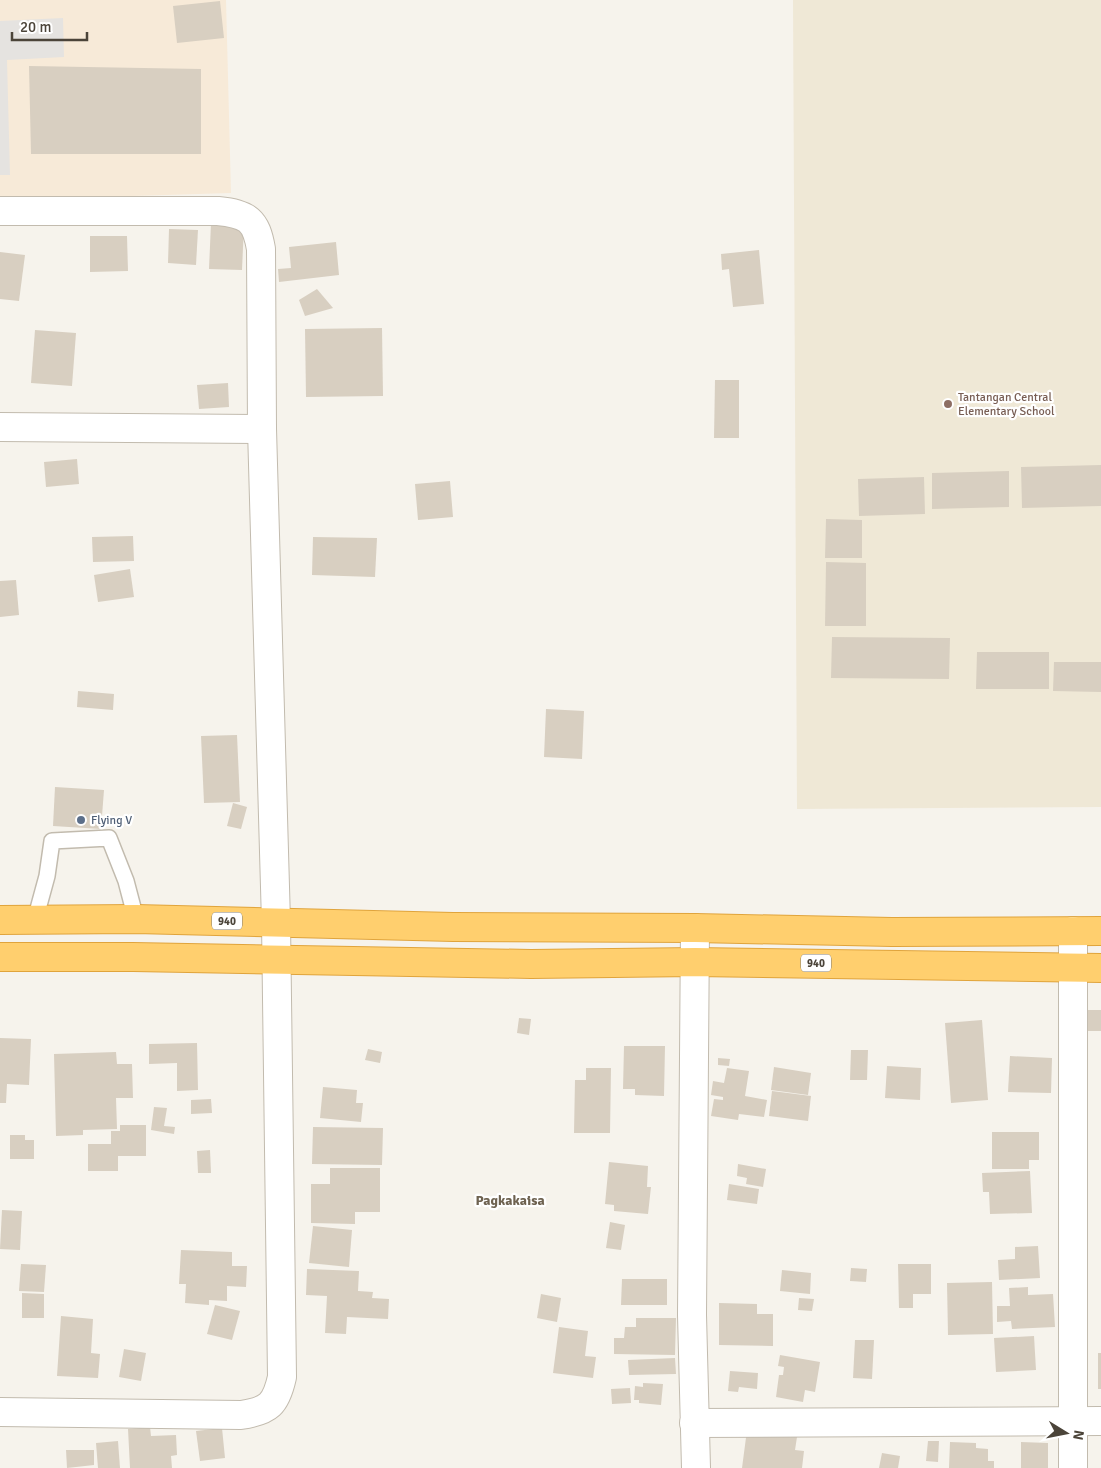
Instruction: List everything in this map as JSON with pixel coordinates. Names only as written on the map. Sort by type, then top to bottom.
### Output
[{"type":"highway","name":"940","points":[[0,920],[136,919],[453,927],[695,928],[892,932],[1101,931]]},
{"type":"highway","name":"940","points":[[0,957],[277,959],[531,964],[694,962],[1101,968]]},
{"type":"street","points":[[0,211],[218,211],[234,213],[250,219],[258,231],[261,250],[262,429],[277,959],[282,1377],[278,1394],[270,1406],[258,1412],[241,1415],[0,1412]]},
{"type":"street","points":[[0,427],[262,429]]},
{"type":"street","points":[[695,928],[692,1305],[696,1468]]},
{"type":"street","points":[[1073,931],[1073,1468]]},
{"type":"street","points":[[694,1423],[1101,1421]]},
{"type":"lane","points":[[34,920],[47,876],[52,841],[109,838],[126,881],[136,919]]},
{"type":"shaded area","points":[[0,0],[226,0],[231,193],[0,200]]},
{"type":"shaded area","name":"Tantangan Central Elementary School","points":[[793,0],[1101,0],[1101,807],[797,809]]},
{"type":"shaded area","points":[[63,18],[64,57],[7,60],[10,175],[0,175],[0,21]]},
{"type":"building","points":[[220,1],[224,38],[177,43],[173,6]]},
{"type":"building","points":[[29,66],[201,69],[201,154],[31,154]]},
{"type":"building","points":[[211,223],[244,225],[242,270],[209,269]]},
{"type":"building","points":[[169,229],[198,230],[196,265],[168,263]]},
{"type":"building","points":[[90,236],[127,236],[128,271],[90,272]]},
{"type":"building","points":[[336,242],[339,275],[279,282],[278,269],[291,268],[289,247]]},
{"type":"building","points":[[759,250],[764,304],[733,307],[729,269],[722,270],[721,254]]},
{"type":"building","points":[[0,252],[25,255],[19,301],[0,299]]},
{"type":"building","points":[[317,289],[333,308],[305,316],[299,300]]},
{"type":"building","points":[[382,328],[383,396],[306,397],[305,329]]},
{"type":"building","points":[[35,330],[76,333],[72,386],[31,383]]},
{"type":"building","points":[[715,380],[739,380],[739,438],[714,438]]},
{"type":"building","points":[[228,383],[229,407],[199,409],[197,385]]},
{"type":"building","points":[[77,459],[79,484],[46,487],[44,462]]},
{"type":"building","points":[[1101,465],[1101,506],[1022,508],[1021,467]]},
{"type":"building","points":[[1009,471],[1009,507],[932,509],[932,473]]},
{"type":"building","points":[[924,477],[925,514],[859,516],[858,479]]},
{"type":"building","points":[[450,481],[453,517],[418,520],[415,484]]},
{"type":"building","points":[[826,519],[862,520],[862,558],[825,558]]},
{"type":"building","points":[[133,536],[134,561],[93,562],[92,537]]},
{"type":"building","points":[[313,537],[377,538],[375,577],[312,575]]},
{"type":"building","points":[[826,562],[866,563],[866,626],[825,626]]},
{"type":"building","points":[[130,569],[134,597],[98,602],[94,575]]},
{"type":"building","points":[[16,580],[19,615],[0,617],[0,581]]},
{"type":"building","points":[[832,637],[950,638],[949,679],[831,678]]},
{"type":"building","points":[[977,652],[1049,652],[1049,689],[976,689]]},
{"type":"building","points":[[1054,662],[1101,662],[1101,692],[1053,691]]},
{"type":"building","points":[[78,691],[114,694],[113,710],[77,707]]},
{"type":"building","points":[[546,709],[584,711],[582,759],[544,757]]},
{"type":"building","points":[[237,735],[240,802],[204,803],[201,736]]},
{"type":"building","points":[[55,787],[104,790],[101,829],[53,826]]},
{"type":"building","points":[[233,803],[247,807],[241,829],[227,826]]},
{"type":"building","points":[[1085,1010],[1101,1010],[1101,1031],[1086,1031]]},
{"type":"building","points":[[519,1018],[531,1019],[529,1035],[517,1033]]},
{"type":"building","points":[[982,1020],[988,1100],[951,1103],[945,1023]]},
{"type":"building","points":[[0,1038],[31,1039],[29,1085],[7,1084],[6,1103],[0,1103]]},
{"type":"building","points":[[197,1043],[198,1090],[177,1091],[177,1063],[149,1064],[149,1044]]},
{"type":"building","points":[[624,1046],[665,1046],[664,1096],[635,1095],[635,1089],[623,1089]]},
{"type":"building","points":[[368,1049],[382,1052],[380,1063],[365,1060]]},
{"type":"building","points":[[851,1050],[868,1050],[867,1080],[850,1080]]},
{"type":"building","points":[[116,1052],[117,1064],[132,1064],[133,1098],[116,1098],[117,1129],[83,1130],[83,1135],[56,1136],[54,1054]]},
{"type":"building","points":[[1010,1056],[1052,1058],[1051,1093],[1008,1092]]},
{"type":"building","points":[[718,1058],[730,1059],[729,1066],[718,1065]]},
{"type":"building","points":[[887,1066],[921,1068],[920,1100],[885,1098]]},
{"type":"building","points":[[774,1067],[811,1073],[808,1095],[771,1090]]},
{"type":"building","points":[[586,1068],[611,1068],[610,1133],[574,1133],[575,1080],[586,1080]]},
{"type":"building","points":[[727,1068],[749,1071],[745,1096],[767,1100],[764,1117],[739,1114],[738,1120],[711,1116],[714,1099],[723,1100],[723,1097],[711,1095],[713,1081],[724,1083]]},
{"type":"building","points":[[323,1087],[357,1090],[356,1103],[363,1103],[361,1122],[320,1118]]},
{"type":"building","points":[[772,1091],[811,1096],[808,1121],[769,1116]]},
{"type":"building","points":[[211,1099],[212,1113],[191,1114],[191,1100]]},
{"type":"building","points":[[154,1107],[167,1108],[164,1126],[175,1127],[174,1134],[151,1130]]},
{"type":"building","points":[[120,1125],[146,1125],[146,1156],[118,1156],[118,1171],[88,1171],[88,1144],[111,1144],[111,1131],[120,1131]]},
{"type":"building","points":[[313,1127],[383,1128],[382,1165],[312,1164]]},
{"type":"building","points":[[992,1132],[1039,1132],[1039,1160],[1029,1160],[1029,1169],[992,1169]]},
{"type":"building","points":[[10,1135],[25,1135],[25,1140],[34,1140],[34,1159],[10,1159]]},
{"type":"building","points":[[210,1150],[211,1173],[198,1173],[197,1151]]},
{"type":"building","points":[[609,1162],[648,1166],[647,1187],[651,1187],[648,1214],[614,1211],[614,1205],[605,1204]]},
{"type":"building","points":[[738,1164],[766,1169],[763,1187],[746,1184],[747,1178],[737,1176]]},
{"type":"building","points":[[330,1168],[380,1168],[380,1212],[355,1212],[355,1224],[311,1223],[311,1184],[330,1184]]},
{"type":"building","points":[[1030,1171],[1032,1213],[990,1214],[989,1192],[983,1192],[982,1173]]},
{"type":"building","points":[[729,1184],[759,1189],[757,1204],[727,1200]]},
{"type":"building","points":[[2,1210],[22,1211],[20,1250],[0,1249]]},
{"type":"building","points":[[610,1222],[625,1225],[621,1250],[606,1248]]},
{"type":"building","points":[[313,1226],[352,1230],[349,1267],[309,1263]]},
{"type":"building","points":[[1038,1246],[1040,1278],[999,1280],[998,1260],[1015,1259],[1015,1247]]},
{"type":"building","points":[[181,1250],[232,1252],[232,1266],[247,1266],[246,1287],[227,1286],[227,1301],[209,1300],[209,1305],[185,1303],[186,1284],[179,1284]]},
{"type":"building","points":[[21,1264],[46,1265],[44,1292],[19,1291]]},
{"type":"building","points":[[898,1264],[931,1264],[931,1294],[913,1294],[913,1308],[899,1308]]},
{"type":"building","points":[[851,1268],[867,1269],[866,1282],[850,1281]]},
{"type":"building","points":[[307,1269],[359,1271],[358,1291],[373,1292],[372,1298],[389,1299],[388,1319],[347,1317],[346,1334],[325,1333],[327,1296],[306,1295]]},
{"type":"building","points":[[782,1270],[811,1273],[810,1294],[780,1291]]},
{"type":"building","points":[[622,1279],[667,1279],[667,1305],[621,1305]]},
{"type":"building","points":[[992,1282],[993,1334],[948,1335],[947,1283]]},
{"type":"building","points":[[1028,1287],[1028,1295],[1053,1294],[1055,1327],[1012,1329],[1011,1321],[997,1322],[997,1306],[1010,1306],[1009,1288]]},
{"type":"building","points":[[22,1293],[44,1294],[44,1318],[22,1318]]},
{"type":"building","points":[[541,1294],[561,1298],[557,1322],[537,1318]]},
{"type":"building","points":[[799,1298],[814,1299],[812,1311],[798,1310]]},
{"type":"building","points":[[719,1303],[757,1304],[757,1314],[773,1314],[773,1346],[719,1345]]},
{"type":"building","points":[[215,1305],[240,1311],[232,1340],[207,1334]]},
{"type":"building","points":[[61,1316],[93,1319],[91,1353],[100,1354],[98,1378],[57,1376]]},
{"type":"building","points":[[636,1318],[676,1318],[675,1355],[614,1354],[614,1338],[624,1338],[625,1327],[636,1327]]},
{"type":"building","points":[[559,1327],[588,1331],[585,1356],[596,1357],[593,1378],[553,1373]]},
{"type":"building","points":[[1034,1336],[1036,1370],[996,1372],[994,1338]]},
{"type":"building","points":[[855,1340],[874,1340],[872,1379],[853,1378]]},
{"type":"building","points":[[124,1349],[146,1353],[141,1381],[119,1377]]},
{"type":"building","points":[[1098,1353],[1101,1353],[1101,1389],[1098,1389]]},
{"type":"building","points":[[780,1355],[820,1362],[815,1392],[805,1390],[803,1402],[776,1397],[779,1375],[783,1375],[784,1367],[778,1366]]},
{"type":"building","points":[[675,1358],[676,1374],[629,1375],[628,1360]]},
{"type":"building","points":[[730,1371],[758,1373],[757,1389],[739,1387],[738,1392],[728,1391]]},
{"type":"building","points":[[643,1383],[663,1384],[661,1405],[639,1403],[639,1400],[634,1400],[635,1386],[643,1387]]},
{"type":"building","points":[[630,1388],[631,1403],[612,1404],[611,1389]]},
{"type":"building","points":[[150,1427],[151,1436],[176,1435],[177,1455],[171,1456],[172,1468],[130,1468],[128,1429]]},
{"type":"building","points":[[222,1428],[225,1458],[200,1461],[196,1431]]},
{"type":"building","points":[[747,1430],[797,1437],[795,1450],[804,1451],[802,1468],[742,1468]]},
{"type":"building","points":[[118,1441],[120,1468],[98,1468],[96,1443]]},
{"type":"building","points":[[928,1441],[939,1441],[938,1462],[926,1461]]},
{"type":"building","points":[[950,1442],[976,1443],[976,1448],[988,1449],[988,1461],[994,1461],[994,1468],[949,1468]]},
{"type":"building","points":[[1021,1442],[1048,1443],[1048,1468],[1021,1468]]},
{"type":"building","points":[[66,1450],[94,1450],[94,1465],[67,1468]]},
{"type":"building","points":[[882,1453],[900,1456],[898,1468],[879,1468]]},
{"type":"place","name":"Tantangan Central Elementary School","points":[[948,404]]},
{"type":"place","name":"Flying V","points":[[81,820]]},
{"type":"district","name":"Pagkakaisa","points":[[510,1200]]}]
